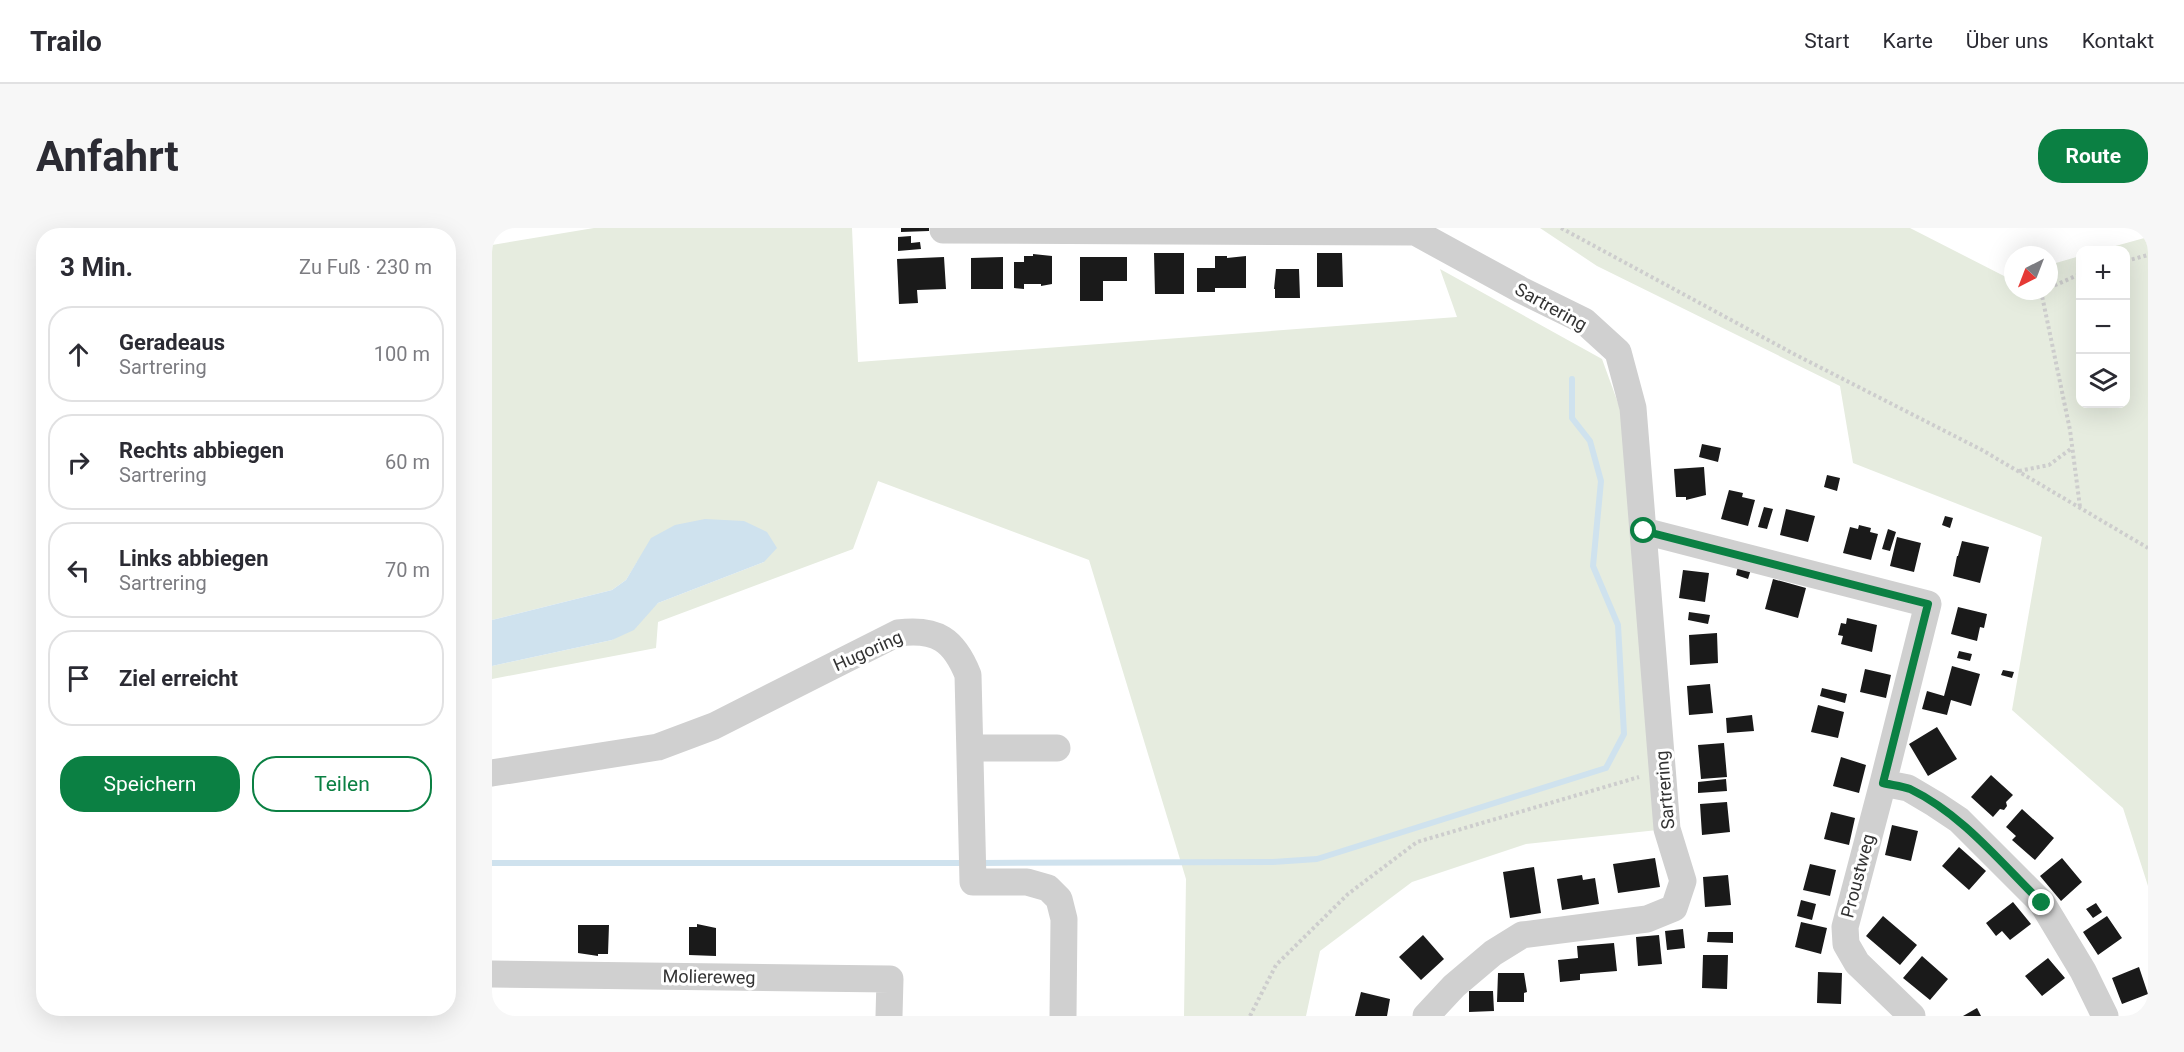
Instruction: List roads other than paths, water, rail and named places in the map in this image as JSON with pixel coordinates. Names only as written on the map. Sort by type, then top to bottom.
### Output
[{"type":"street","points":[[943,228],[943,230],[955,231],[1414,230]]},
{"type":"street","name":"Sartrering","points":[[1414,230],[1521,290],[1584,321],[1618,352],[1633,408],[1667,829],[1683,881],[1674,908],[1647,919],[1522,935],[1493,953],[1426,1016]]},
{"type":"street","points":[[1644,531],[1928,604],[1883,783],[1908,788],[1959,820],[2042,903],[2084,971],[2105,1016]]},
{"type":"street","name":"Hugoring","points":[[492,773],[658,747],[714,726],[898,633],[917,631],[934,634],[949,642],[961,657],[969,675],[973,882],[1027,882],[1048,888],[1059,899],[1064,919],[1063,1016]]},
{"type":"street","points":[[971,748],[1057,748]]},
{"type":"street","name":"Proustweg","points":[[1883,783],[1845,927],[1846,944],[1857,963],[1912,1016]]},
{"type":"street","name":"Moliereweg","points":[[492,974],[890,979],[889,1016]]},
{"type":"water","points":[[705,519],[744,521],[767,532],[777,548],[764,562],[658,603],[634,630],[612,640],[492,666],[492,620],[612,590],[626,580],[651,538],[675,525]]},
{"type":"waterway","points":[[979,863],[1273,862],[1317,859],[1606,768],[1624,734],[1618,625],[1593,566],[1601,481],[1590,441],[1572,418],[1572,379]]},
{"type":"waterway","points":[[492,863],[965,863]]}]
